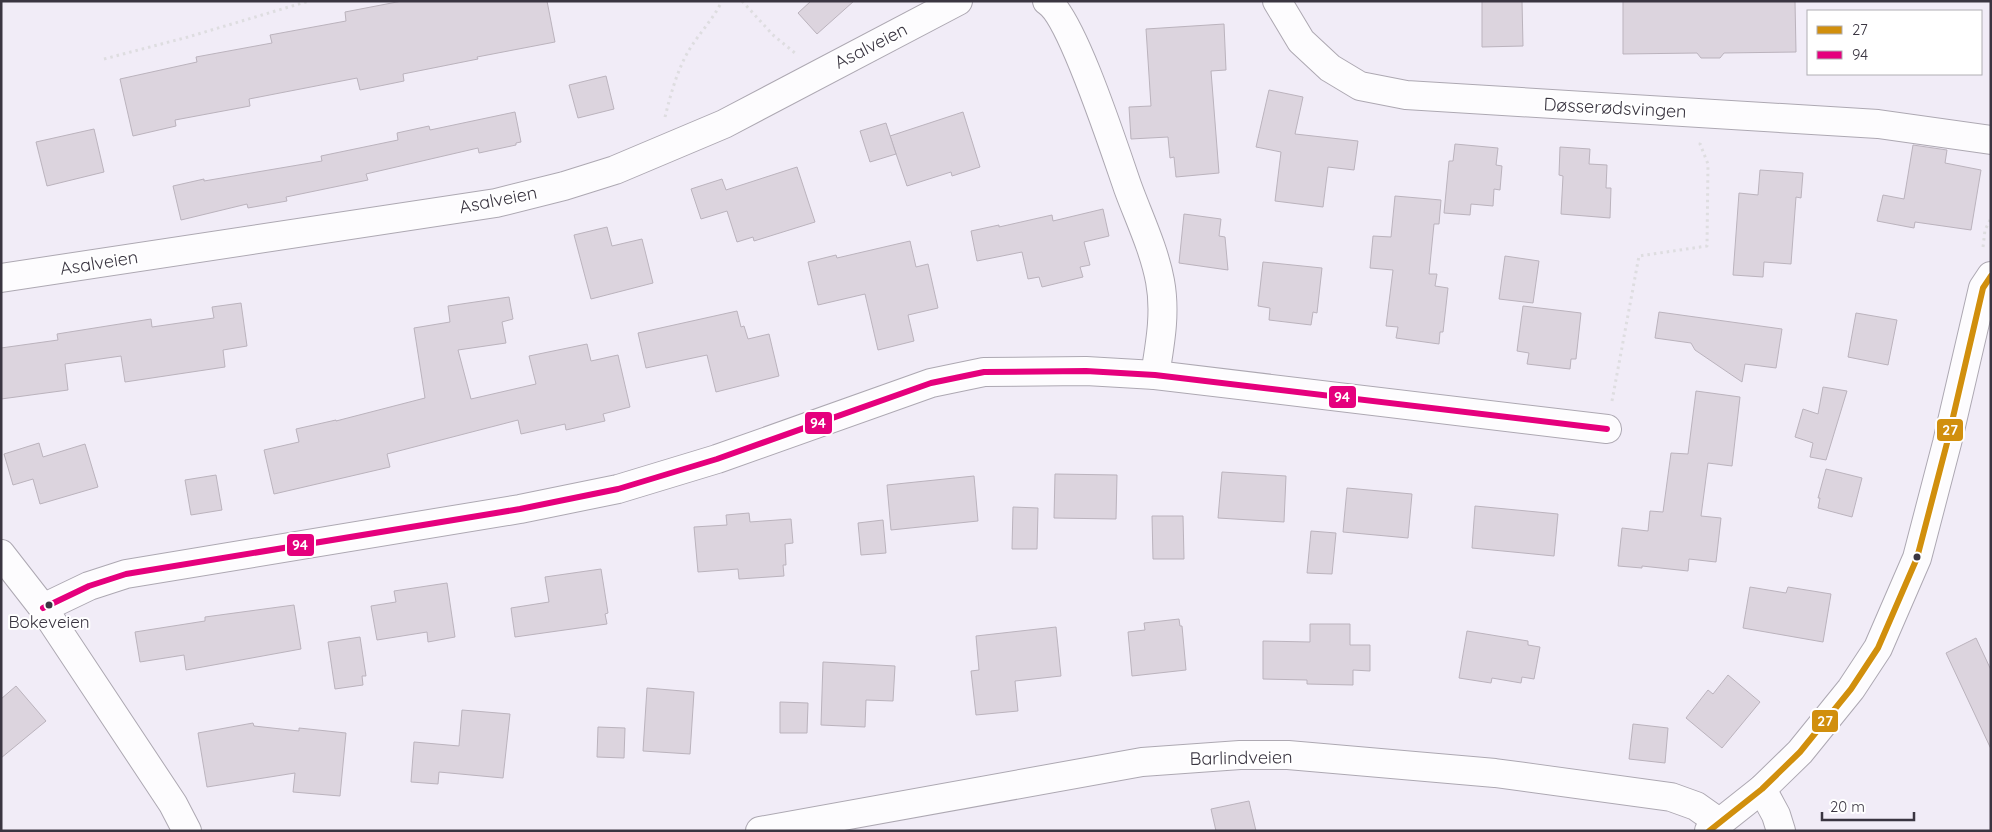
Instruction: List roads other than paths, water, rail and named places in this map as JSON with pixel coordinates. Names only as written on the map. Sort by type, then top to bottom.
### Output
[{"type":"street","name":"Asalveien","points":[[1,278],[496,202],[564,186],[615,170],[724,124],[958,1]]},
{"type":"street","points":[[1047,1],[1053,5],[1072,38],[1098,103],[1149,245],[1160,282],[1164,323],[1155,376]]},
{"type":"street","name":"Døsserødsvingen","points":[[1276,1],[1301,41],[1330,68],[1360,86],[1406,95],[1878,124],[1991,140]]},
{"type":"street","points":[[1715,827],[1762,788],[1800,752],[1851,689],[1878,648],[1916,558],[1947,443],[1983,288],[1991,276]]},
{"type":"street","points":[[43,608],[89,586],[126,574],[520,509],[618,489],[717,459],[931,383],[984,372],[1086,371],[1155,376],[1608,429]]},
{"type":"street","points":[[1,554],[43,608],[174,804],[187,831]]},
{"type":"street","name":"Barlindveien","points":[[760,831],[1142,762],[1240,754],[1288,755],[1495,773],[1671,797],[1696,806],[1715,827]]},
{"type":"street","points":[[1762,788],[1776,815],[1781,831]]},
{"type":"place","name":"Bokeveien","points":[[49,605]]}]
